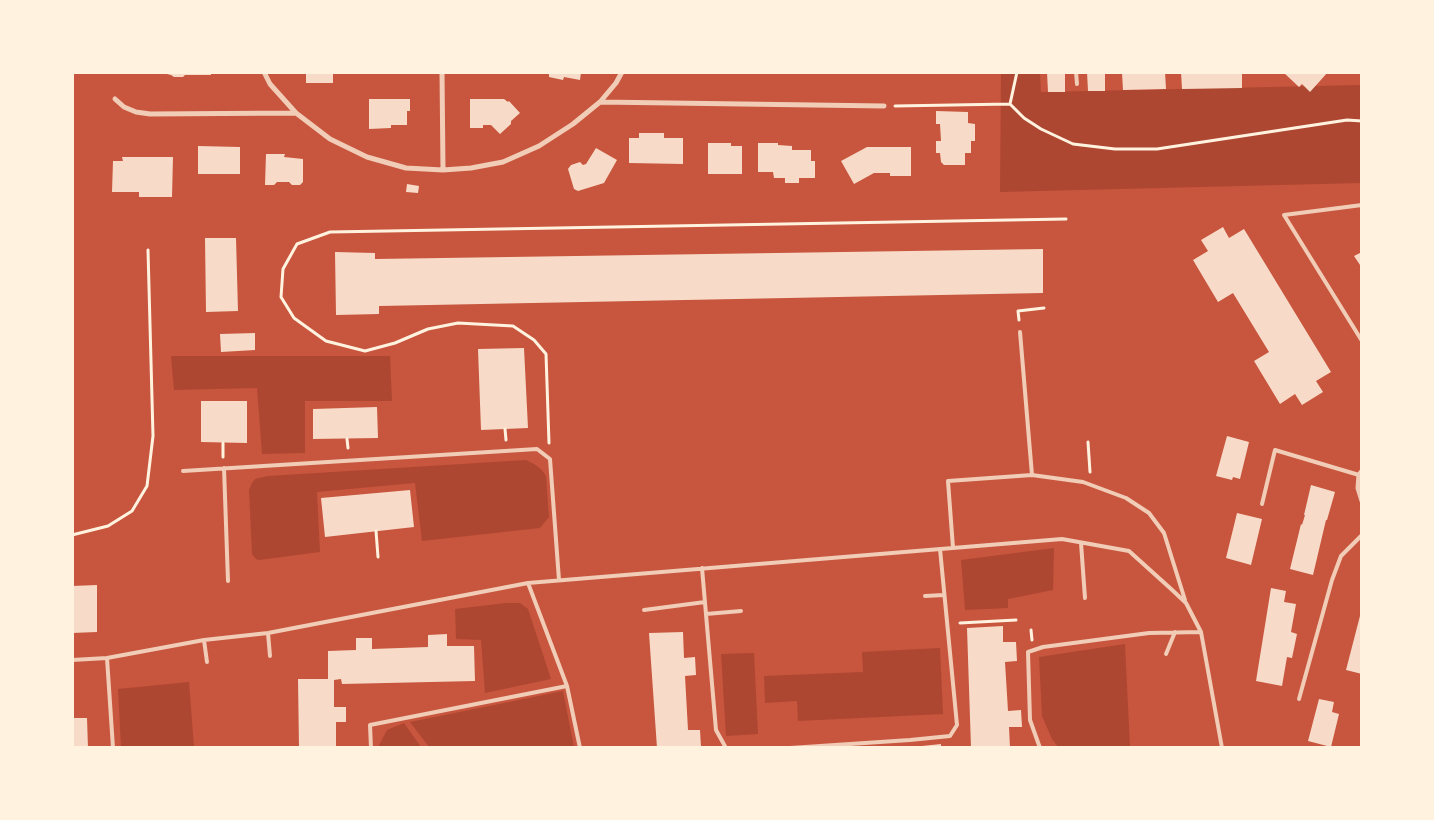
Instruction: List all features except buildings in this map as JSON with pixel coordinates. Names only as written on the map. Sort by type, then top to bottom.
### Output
[{"type":"street","points":[[264,72],[270,84],[296,113],[330,139],[366,157],[406,168],[443,170],[471,168],[503,162],[539,146],[573,124],[600,102],[616,83],[622,72]]},
{"type":"street","points":[[442,72],[443,170]]},
{"type":"street","points":[[115,99],[124,108],[150,114],[296,113]]},
{"type":"street","points":[[600,102],[884,106]]},
{"type":"street","points":[[1360,473],[1358,488],[1362,502]]},
{"type":"lane","points":[[1076,72],[1077,84]]},
{"type":"lane","points":[[1362,205],[1284,215],[1362,341]]},
{"type":"lane","points":[[1020,332],[1032,475]]},
{"type":"lane","points":[[183,471],[537,449],[550,459],[559,580]]},
{"type":"lane","points":[[1262,504],[1275,450],[1360,473]]},
{"type":"lane","points":[[224,468],[228,580]]},
{"type":"lane","points":[[953,548],[948,481],[1032,475],[1084,482],[1126,498],[1149,513],[1164,533],[1186,603],[1201,632],[1222,748]]},
{"type":"lane","points":[[1299,699],[1332,580],[1341,556],[1362,535]]},
{"type":"lane","points":[[72,660],[107,658],[204,640],[268,633],[528,583],[1062,539],[1129,551],[1186,603]]},
{"type":"lane","points":[[1081,543],[1084,598]]},
{"type":"lane","points":[[790,748],[950,736],[957,725],[940,549]]},
{"type":"lane","points":[[702,568],[716,730],[726,748]]},
{"type":"lane","points":[[528,583],[567,686],[580,748]]},
{"type":"lane","points":[[925,596],[944,595]]},
{"type":"lane","points":[[644,610],[705,602]]},
{"type":"lane","points":[[706,614],[741,611]]},
{"type":"lane","points":[[1166,654],[1174,632]]},
{"type":"lane","points":[[1040,748],[1030,720],[1028,652],[1043,647],[1149,633],[1201,632]]},
{"type":"lane","points":[[268,633],[270,656]]},
{"type":"lane","points":[[204,640],[207,662]]},
{"type":"lane","points":[[107,658],[113,748]]},
{"type":"lane","points":[[371,748],[370,725],[567,686]]},
{"type":"path","points":[[1010,104],[1017,72]]},
{"type":"path","points":[[884,106],[1010,104],[1024,118],[1041,129],[1073,144],[1115,149],[1157,150],[1347,120],[1362,121]]},
{"type":"path","points":[[550,459],[546,354],[534,340],[513,326],[458,323],[428,329],[395,343],[365,351],[326,341],[294,318],[281,297],[282,269],[297,244],[330,232],[1066,218]]},
{"type":"path","points":[[72,535],[108,526],[132,511],[147,486],[153,436],[148,250]]},
{"type":"path","points":[[1018,311],[1044,308]]},
{"type":"path","points":[[1088,442],[1091,485]]},
{"type":"path","points":[[376,531],[378,557]]},
{"type":"path","points":[[947,624],[1016,620]]},
{"type":"shaded area","points":[[1001,73],[1040,73],[1041,92],[1361,85],[1361,183],[1000,192]]},
{"type":"shaded area","points":[[171,356],[390,356],[392,401],[305,401],[305,453],[262,454],[257,388],[174,390]]},
{"type":"shaded area","points":[[526,460],[541,469],[546,476],[549,517],[540,528],[422,541],[415,483],[317,492],[320,552],[259,560],[252,554],[249,490],[255,479],[268,476]]},
{"type":"shaded area","points":[[1054,548],[1053,590],[1008,599],[1008,608],[965,610],[961,560]]},
{"type":"shaded area","points":[[520,603],[528,609],[551,679],[485,693],[481,640],[456,639],[455,609]]},
{"type":"shaded area","points":[[1125,644],[1130,747],[1058,747],[1052,739],[1042,716],[1039,657]]},
{"type":"shaded area","points":[[940,648],[943,714],[798,721],[797,701],[765,703],[764,676],[863,672],[862,652]]},
{"type":"shaded area","points":[[754,653],[758,734],[726,736],[721,654]]},
{"type":"shaded area","points":[[189,682],[194,747],[121,747],[118,689]]},
{"type":"shaded area","points":[[563,691],[574,747],[429,747],[410,722]]},
{"type":"shaded area","points":[[404,723],[421,747],[380,747],[379,745],[387,730]]}]
